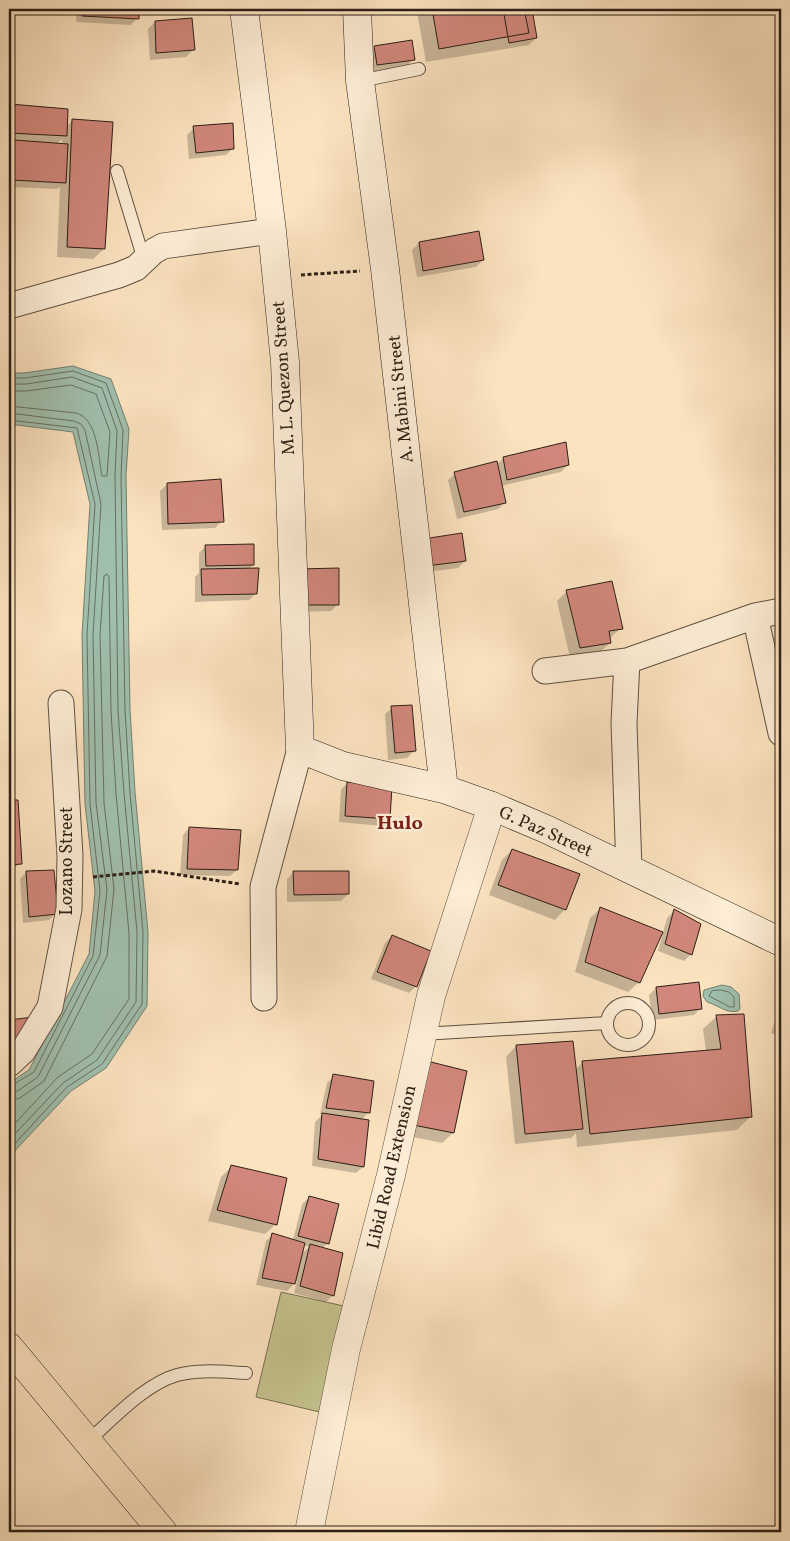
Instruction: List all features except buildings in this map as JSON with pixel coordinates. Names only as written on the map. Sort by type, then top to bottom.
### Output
[{"type":"main road","name":"M. L. Quezon Street","points":[[244,9],[272,231],[285,362],[300,749]]},
{"type":"main road","name":"A. Mabini Street","points":[[357,9],[360,81],[385,269],[444,790]]},
{"type":"main road","name":"G. Paz Street","points":[[300,749],[343,766],[444,790],[492,806],[548,830],[781,942]]},
{"type":"main road","name":"Libid Road Extension","points":[[309,1532],[346,1350],[391,1175],[431,996],[492,806]]},
{"type":"main road","points":[[9,1346],[163,1532]]},
{"type":"street","points":[[9,306],[120,275],[136,268],[154,251],[170,245],[272,231]]},
{"type":"street","points":[[545,671],[627,661],[755,616],[781,611]]},
{"type":"street","points":[[755,616],[781,733]]},
{"type":"street","points":[[627,661],[624,723],[629,870]]},
{"type":"street","name":"Lozano Street","points":[[9,1064],[23,1051],[50,1007],[69,909],[70,856],[61,704]]},
{"type":"street","points":[[264,998],[263,887],[300,749]]},
{"type":"lane","points":[[360,81],[419,69]]},
{"type":"lane","points":[[117,171],[144,260]]},
{"type":"lane","points":[[422,1034],[607,1023]]},
{"type":"lane","points":[[88,1441],[155,1384],[185,1374],[209,1371],[246,1373]]},
{"type":"path","points":[[275,276],[385,269]]},
{"type":"path","points":[[88,878],[154,870],[263,887]]},
{"type":"shaded area","points":[[281,1292],[348,1307],[324,1413],[256,1397]]},
{"type":"water","points":[[73,366],[111,379],[129,429],[126,476],[130,710],[135,792],[148,932],[147,1006],[106,1068],[71,1091],[9,1157],[9,1083],[29,1070],[89,954],[95,891],[85,804],[82,635],[90,504],[73,432],[9,424],[9,373],[24,373]]},
{"type":"water","points":[[722,985],[731,987],[739,994],[740,1009],[738,1011],[722,1009],[707,1002],[703,996],[704,990]]},
{"type":"district","name":"Hulo","points":[[400,822]]}]
